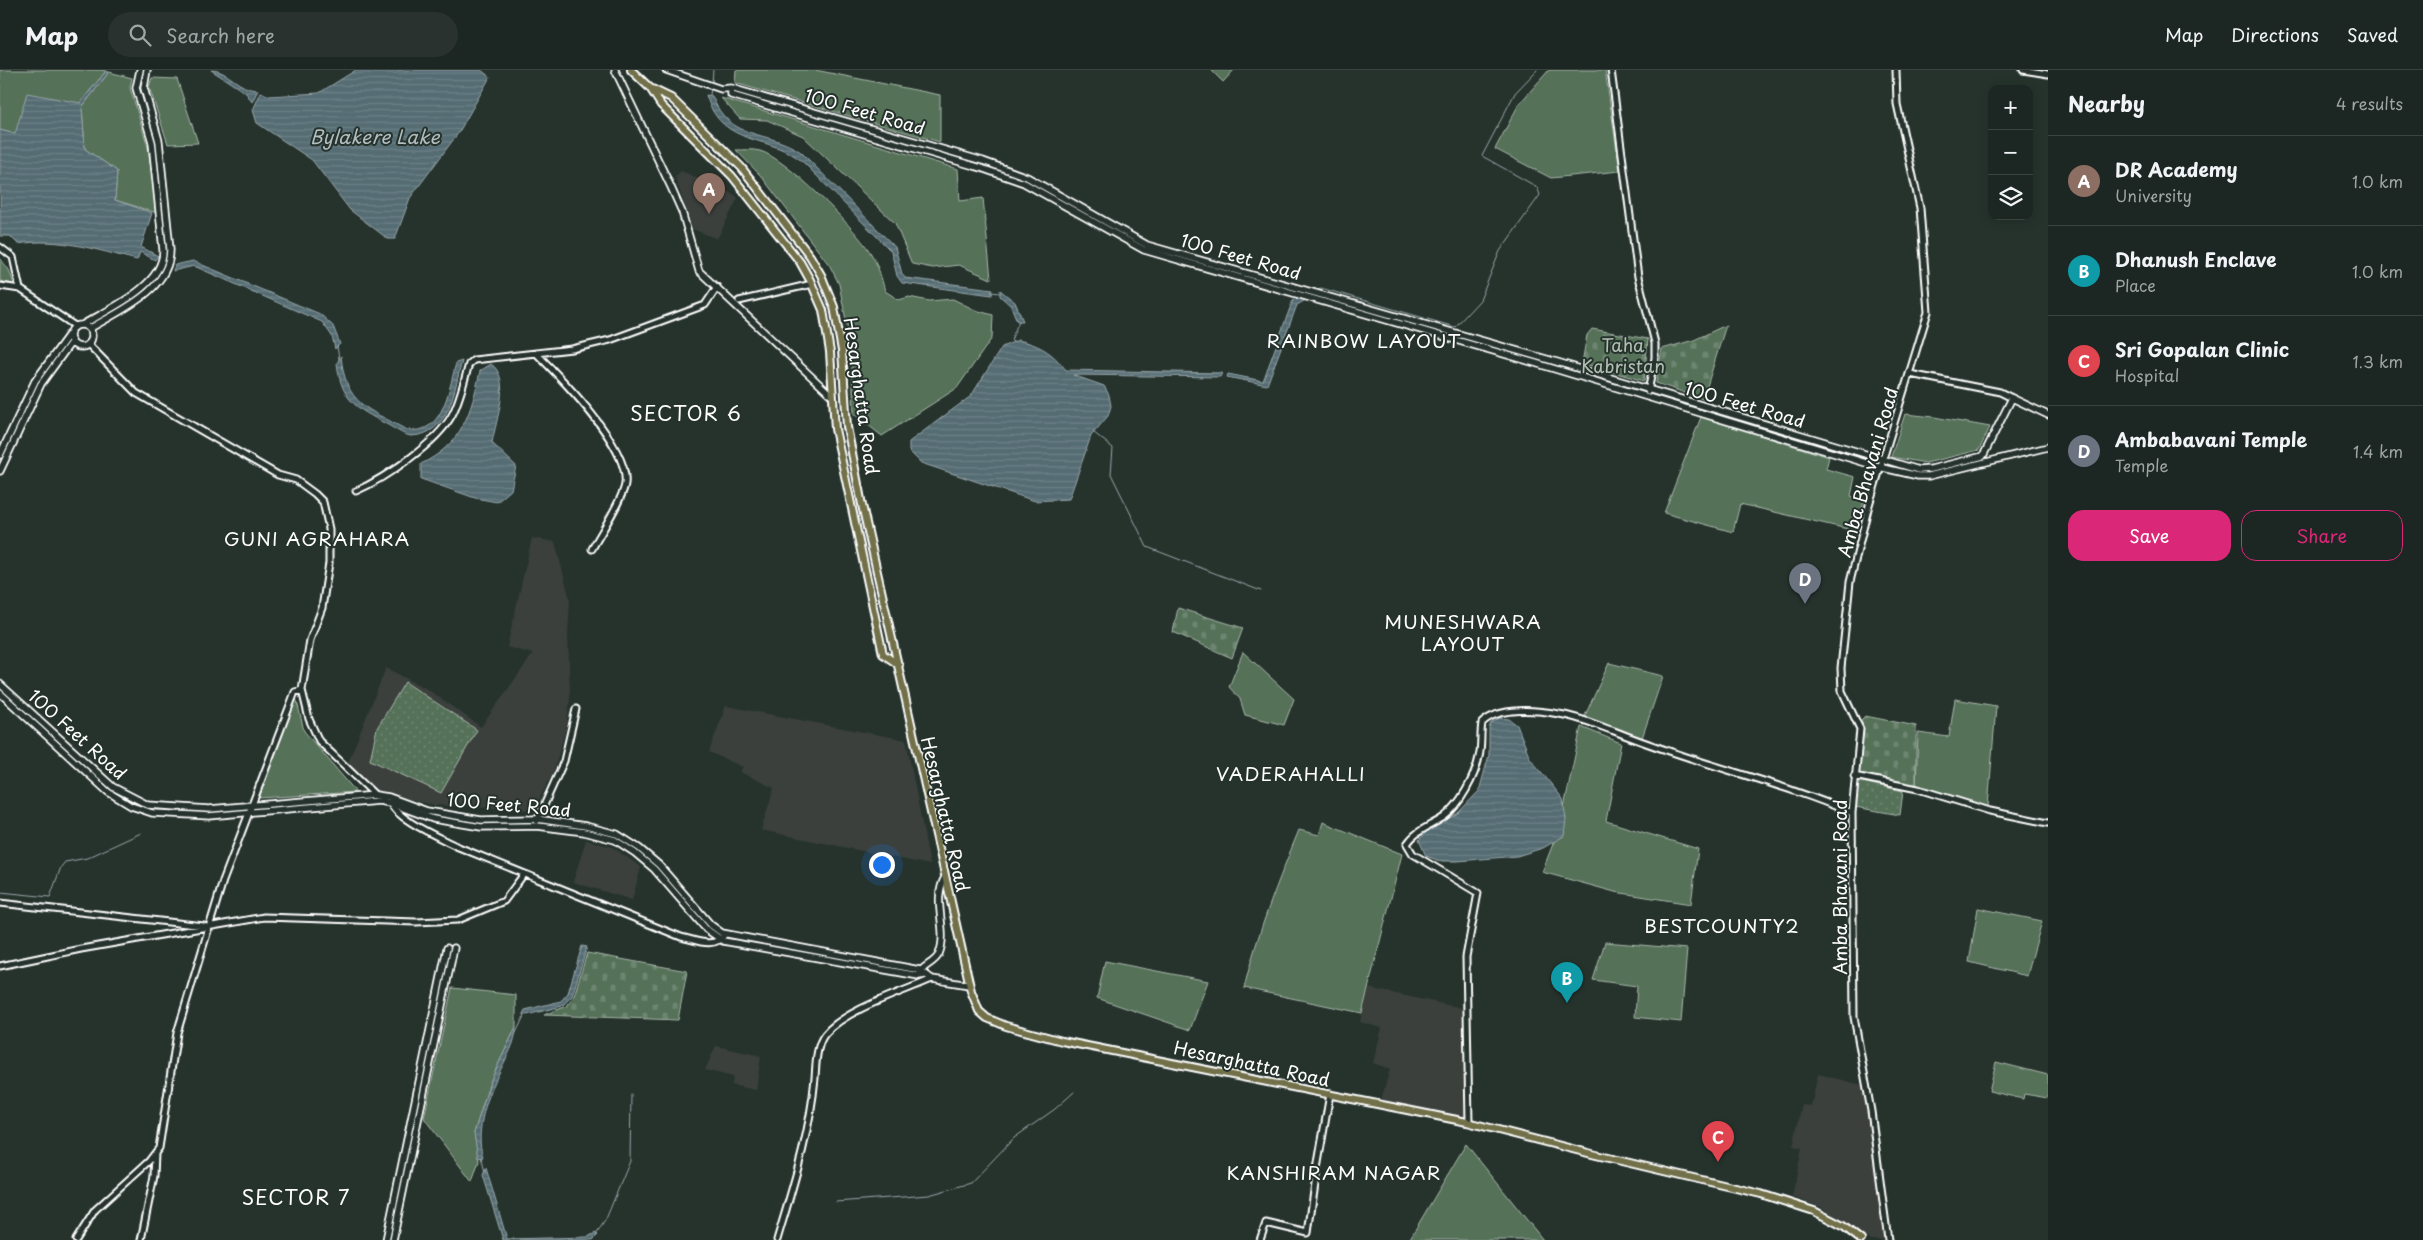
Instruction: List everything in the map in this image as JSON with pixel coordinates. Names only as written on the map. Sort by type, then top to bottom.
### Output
[{"type":"main road","points":[[140,70],[136,88],[152,142],[167,254]]},
{"type":"main road","points":[[89,329],[142,297],[159,280],[167,254],[159,141],[144,88],[147,70]]},
{"type":"main road","name":"Hesarghatta Road","points":[[616,70],[682,212],[699,271],[832,396]]},
{"type":"main road","points":[[631,70],[650,88]]},
{"type":"main road","name":"100 Feet Road","points":[[666,70],[721,89],[731,88],[731,95],[981,168],[1015,180],[1144,250],[1293,290],[1648,391],[1882,460],[1925,470],[1983,456],[2012,398]]},
{"type":"main road","name":"Hesarghatta Road","points":[[650,88],[661,105],[732,176],[754,202],[800,262],[812,284],[823,310],[829,344],[835,429],[883,654],[899,665]]},
{"type":"main road","name":"Hesarghatta Road","points":[[650,88],[671,98],[741,168],[810,256],[821,275],[834,307],[842,350],[847,427],[862,505],[969,984],[979,1011],[996,1024],[1062,1041],[1469,1122],[1788,1202],[1814,1211],[1843,1226],[1861,1240]]},
{"type":"main road","points":[[0,456],[35,381],[75,326],[82,325],[138,291],[163,268]]},
{"type":"main road","name":"100 Feet Road","points":[[1324,299],[1879,467],[1918,476],[1929,476],[2048,447]]},
{"type":"main road","points":[[72,341],[78,346],[88,344],[92,337],[89,329],[82,325]]},
{"type":"main road","points":[[0,471],[41,384],[72,341],[71,333],[75,326]]},
{"type":"main road","points":[[2012,398],[2048,416]]},
{"type":"main road","name":"100 Feet Road","points":[[0,684],[113,787],[134,800],[154,807],[209,809],[377,798],[427,812],[481,820],[586,826],[617,834],[659,865],[723,937],[922,974],[932,979],[969,984]]},
{"type":"main road","name":"100 Feet Road","points":[[0,693],[108,792],[131,806],[152,813],[209,816],[377,798]]},
{"type":"main road","points":[[922,974],[940,951],[938,903],[941,884],[945,877]]},
{"type":"main road","points":[[386,1240],[451,948],[393,1240]]},
{"type":"street","points":[[1611,70],[1638,276],[1655,343],[1655,358],[1648,391]]},
{"type":"street","name":"Amba Bhavani Road","points":[[1888,1240],[1871,1111],[1854,1017],[1852,813],[1859,726],[1842,692],[1841,668],[1850,582],[1879,467],[1910,374],[1928,312],[1920,208],[1896,104],[1896,70]]},
{"type":"street","points":[[2023,70],[2048,74]]},
{"type":"street","points":[[0,247],[13,257],[20,289]]},
{"type":"street","points":[[739,301],[812,284]]},
{"type":"street","points":[[0,286],[20,289],[75,326]]},
{"type":"street","points":[[356,491],[388,474],[443,429],[455,409],[469,364],[472,361],[480,358],[572,349],[610,340],[705,305],[717,287]]},
{"type":"street","points":[[88,344],[136,393],[278,475],[296,480],[323,502],[329,529],[329,563],[322,608],[310,640],[302,690],[309,719],[319,741],[377,798]]},
{"type":"street","points":[[536,353],[590,412],[618,453],[624,467],[624,488],[592,549]]},
{"type":"street","points":[[1910,374],[2000,392],[2012,398]]},
{"type":"street","points":[[76,1240],[95,1210],[149,1161],[159,1148],[177,1033],[209,926],[250,806],[295,692],[302,690]]},
{"type":"street","points":[[537,822],[564,761],[576,709]]},
{"type":"street","points":[[1469,1122],[1466,957],[1478,893],[1413,854],[1407,844],[1416,832],[1449,812],[1460,798],[1477,767],[1482,722],[1488,717],[1506,712],[1535,712],[1583,719],[1682,755],[1792,789],[1852,813]]},
{"type":"street","points":[[1854,776],[1918,790],[1990,812],[2048,823]]},
{"type":"street","points":[[389,800],[392,808],[423,830],[524,874],[681,937],[712,944],[723,937]]},
{"type":"street","points":[[0,966],[264,917],[416,922],[458,920],[504,901],[524,874]]},
{"type":"street","points":[[0,903],[209,926]]},
{"type":"street","points":[[777,1240],[805,1146],[821,1040],[833,1026],[875,1002],[932,979]]},
{"type":"street","points":[[1260,1240],[1266,1223],[1308,1233],[1330,1094]]},
{"type":"street","points":[[140,1240],[154,1176],[155,1153]]},
{"type":"shaded area","points":[[681,171],[738,198],[717,239],[693,229],[675,177]]},
{"type":"shaded area","points":[[532,538],[555,542],[570,600],[568,633],[570,698],[566,728],[554,770],[535,808],[529,810],[434,805],[372,791],[347,765],[386,668],[427,689],[481,727],[533,654],[507,647]]},
{"type":"shaded area","points":[[726,706],[906,740],[930,865],[761,830],[774,788],[740,772],[743,767],[709,752]]},
{"type":"shaded area","points":[[586,840],[612,847],[641,867],[632,900],[573,882]]},
{"type":"shaded area","points":[[1368,988],[1462,1008],[1465,1118],[1381,1100],[1390,1069],[1373,1063],[1382,1028],[1360,1022]]},
{"type":"shaded area","points":[[716,1046],[761,1056],[756,1090],[732,1085],[733,1077],[705,1070]]},
{"type":"shaded area","points":[[1818,1074],[1862,1085],[1869,1120],[1884,1240],[1870,1240],[1821,1207],[1792,1197],[1802,1148],[1793,1146],[1802,1105],[1811,1106]]},
{"type":"green space","points":[[0,70],[106,71],[80,103],[15,134],[0,130]]},
{"type":"green space","points":[[736,70],[815,70],[940,95],[940,142],[735,83]]},
{"type":"green space","points":[[1211,70],[1234,70],[1223,82]]},
{"type":"green space","points":[[1549,70],[1605,70],[1620,171],[1551,178],[1495,149],[1519,104]]},
{"type":"green space","points":[[109,72],[132,78],[130,88],[148,147],[157,213],[115,200],[117,171],[85,149],[82,107]]},
{"type":"green space","points":[[152,78],[177,79],[198,143],[168,144],[149,87]]},
{"type":"green space","points":[[721,98],[958,169],[960,201],[983,198],[991,279],[959,265],[933,268],[912,264],[895,223],[803,136],[767,120],[740,119]]},
{"type":"green space","points":[[736,150],[757,150],[772,156],[802,179],[862,241],[875,261],[885,291],[899,300],[909,297],[929,301],[953,299],[975,310],[993,315],[992,338],[957,388],[882,436],[854,414],[851,346],[839,284],[830,266],[761,176]]},
{"type":"green space","points":[[0,258],[9,270],[14,284],[0,281]]},
{"type":"green space","points":[[1726,325],[1703,399],[1656,383],[1662,349],[1694,340]]},
{"type":"green space","name":"Taha Kabristan","points":[[1592,329],[1648,339],[1644,381],[1582,363],[1587,335]]},
{"type":"green space","points":[[1905,414],[1990,427],[1979,450],[1926,463],[1891,457]]},
{"type":"green space","points":[[1701,417],[1829,457],[1826,469],[1855,477],[1851,496],[1864,501],[1856,531],[1740,504],[1733,532],[1664,513]]},
{"type":"green space","points":[[1178,608],[1243,628],[1232,658],[1173,632]]},
{"type":"green space","points":[[1243,652],[1294,699],[1284,725],[1245,715],[1240,699],[1229,687]]},
{"type":"green space","points":[[1609,663],[1663,676],[1642,738],[1584,718]]},
{"type":"green space","points":[[405,682],[477,730],[441,793],[370,760],[377,728]]},
{"type":"green space","points":[[296,697],[304,731],[356,792],[259,798]]},
{"type":"green space","points":[[1955,699],[1996,706],[1988,807],[1916,786],[1918,733],[1949,737]]},
{"type":"green space","points":[[1865,716],[1916,726],[1916,786],[1857,773],[1862,732],[1861,720]]},
{"type":"green space","points":[[1581,727],[1621,743],[1606,821],[1698,849],[1691,904],[1615,892],[1542,872],[1560,826]]},
{"type":"green space","points":[[1857,781],[1903,791],[1900,815],[1855,807]]},
{"type":"green space","points":[[1323,822],[1402,854],[1362,1013],[1244,988],[1262,928],[1299,830],[1319,835]]},
{"type":"green space","points":[[1978,908],[2042,921],[2027,976],[1969,962]]},
{"type":"green space","points":[[1605,942],[1687,949],[1681,1022],[1635,1017],[1637,986],[1593,980]]},
{"type":"green space","points":[[587,953],[687,971],[678,1020],[544,1015],[567,1006],[574,996]]},
{"type":"green space","points":[[1105,961],[1208,981],[1190,1030],[1097,998]]},
{"type":"green space","points":[[452,988],[516,995],[516,1027],[490,1082],[474,1133],[479,1161],[472,1182],[424,1118]]},
{"type":"green space","points":[[1996,1062],[2048,1075],[2048,1098],[2024,1094],[2023,1099],[1989,1091]]},
{"type":"green space","points":[[1466,1144],[1543,1240],[1409,1240]]},
{"type":"water","points":[[211,70],[223,73],[245,87],[258,90],[252,102],[246,93]]},
{"type":"water","name":"Bylakere Lake","points":[[356,70],[481,70],[490,77],[459,132],[410,198],[395,239],[388,239],[350,210],[312,160],[257,123],[253,110],[261,92],[269,96],[319,93]]},
{"type":"water","points":[[106,71],[109,72],[82,107],[85,149],[117,171],[115,200],[152,213],[141,247],[158,256],[155,260],[140,252],[137,260],[63,243],[33,242],[18,244],[10,236],[0,236],[0,130],[15,134],[27,93],[80,103]]},
{"type":"water","points":[[706,95],[712,96],[720,111],[739,128],[788,145],[801,152],[895,247],[902,274],[905,278],[993,289],[992,295],[902,283],[897,276],[891,251],[804,163],[777,147],[749,138],[723,124],[713,112]]},
{"type":"water","points":[[193,261],[320,314],[333,326],[340,344],[335,349],[332,336],[322,322],[194,266],[173,271],[175,265]]},
{"type":"water","points":[[1315,288],[1323,290],[1297,305],[1267,385],[1227,377],[1228,374],[1263,381],[1293,300]]},
{"type":"water","points":[[1000,290],[1015,302],[1023,321],[1017,321],[1011,306],[1000,296]]},
{"type":"water","points":[[1018,340],[1045,350],[1056,358],[1066,370],[1222,373],[1220,377],[1073,375],[1104,386],[1109,395],[1111,406],[1108,416],[1091,436],[1069,499],[1035,501],[921,463],[909,451],[909,442],[971,396],[1002,347]]},
{"type":"water","points":[[341,356],[348,385],[353,395],[361,403],[369,410],[405,429],[418,430],[428,426],[436,419],[447,398],[456,363],[462,361],[453,397],[442,419],[434,428],[424,434],[411,436],[366,413],[352,401],[346,394],[339,376],[337,363]]},
{"type":"water","points":[[491,364],[497,370],[501,379],[502,389],[492,443],[516,466],[511,490],[497,502],[475,498],[421,479],[421,464],[435,456],[455,437],[473,401],[480,371]]},
{"type":"water","points":[[1499,718],[1509,719],[1517,725],[1530,758],[1563,799],[1566,819],[1564,836],[1543,848],[1517,856],[1440,861],[1426,856],[1419,840],[1426,832],[1458,813],[1479,791],[1489,755],[1489,728],[1491,723]]},
{"type":"water","points":[[582,946],[587,947],[572,996],[562,1006],[527,1015],[523,1014],[525,1010],[561,1001],[568,993]]},
{"type":"water","points":[[516,1027],[513,1044],[487,1102],[480,1136],[483,1157],[478,1158],[474,1133],[490,1082]]},
{"type":"water","points":[[486,1168],[507,1239],[588,1237],[595,1233],[598,1235],[593,1240],[503,1240],[483,1175]]},
{"type":"waterway","points":[[712,83],[713,70]]},
{"type":"waterway","points":[[1317,290],[1321,288],[1455,327],[1480,300],[1500,251],[1540,195],[1537,187],[1482,156],[1515,93],[1537,70]]},
{"type":"waterway","points":[[710,95],[711,87]]},
{"type":"waterway","points":[[991,292],[1000,293]]},
{"type":"waterway","points":[[1013,342],[1011,340],[1019,321]]},
{"type":"waterway","points":[[337,346],[339,359]]},
{"type":"waterway","points":[[1093,432],[1113,448],[1111,474],[1147,547],[1261,591]]},
{"type":"waterway","points":[[0,892],[50,897],[61,867],[65,862],[87,858],[141,833]]},
{"type":"waterway","points":[[515,1035],[525,1014]]},
{"type":"waterway","points":[[836,1202],[929,1195],[971,1183],[1014,1138],[1055,1109],[1074,1092]]},
{"type":"waterway","points":[[596,1235],[606,1219],[630,1161],[631,1094]]},
{"type":"waterway","points":[[481,1157],[485,1172]]},
{"type":"place","name":"DR Academy","points":[[709,214]]},
{"type":"place","name":"Ambabavani Temple","points":[[1805,604]]},
{"type":"place","name":"Dhanush Enclave","points":[[1567,1003]]},
{"type":"place","name":"Sri Gopalan Clinic","points":[[1718,1162]]},
{"type":"district","name":"RAINBOW LAYOUT","points":[[1364,340]]},
{"type":"district","name":"SECTOR 6","points":[[686,413]]},
{"type":"district","name":"GUNI AGRAHARA","points":[[317,538]]},
{"type":"district","name":"MUNESHWARA LAYOUT","points":[[1463,632]]},
{"type":"district","name":"VADERAHALLI","points":[[1291,773]]},
{"type":"district","name":"BESTCOUNTY2","points":[[1722,925]]},
{"type":"district","name":"KANSHIRAM NAGAR","points":[[1334,1172]]},
{"type":"district","name":"SECTOR 7","points":[[296,1197]]}]
